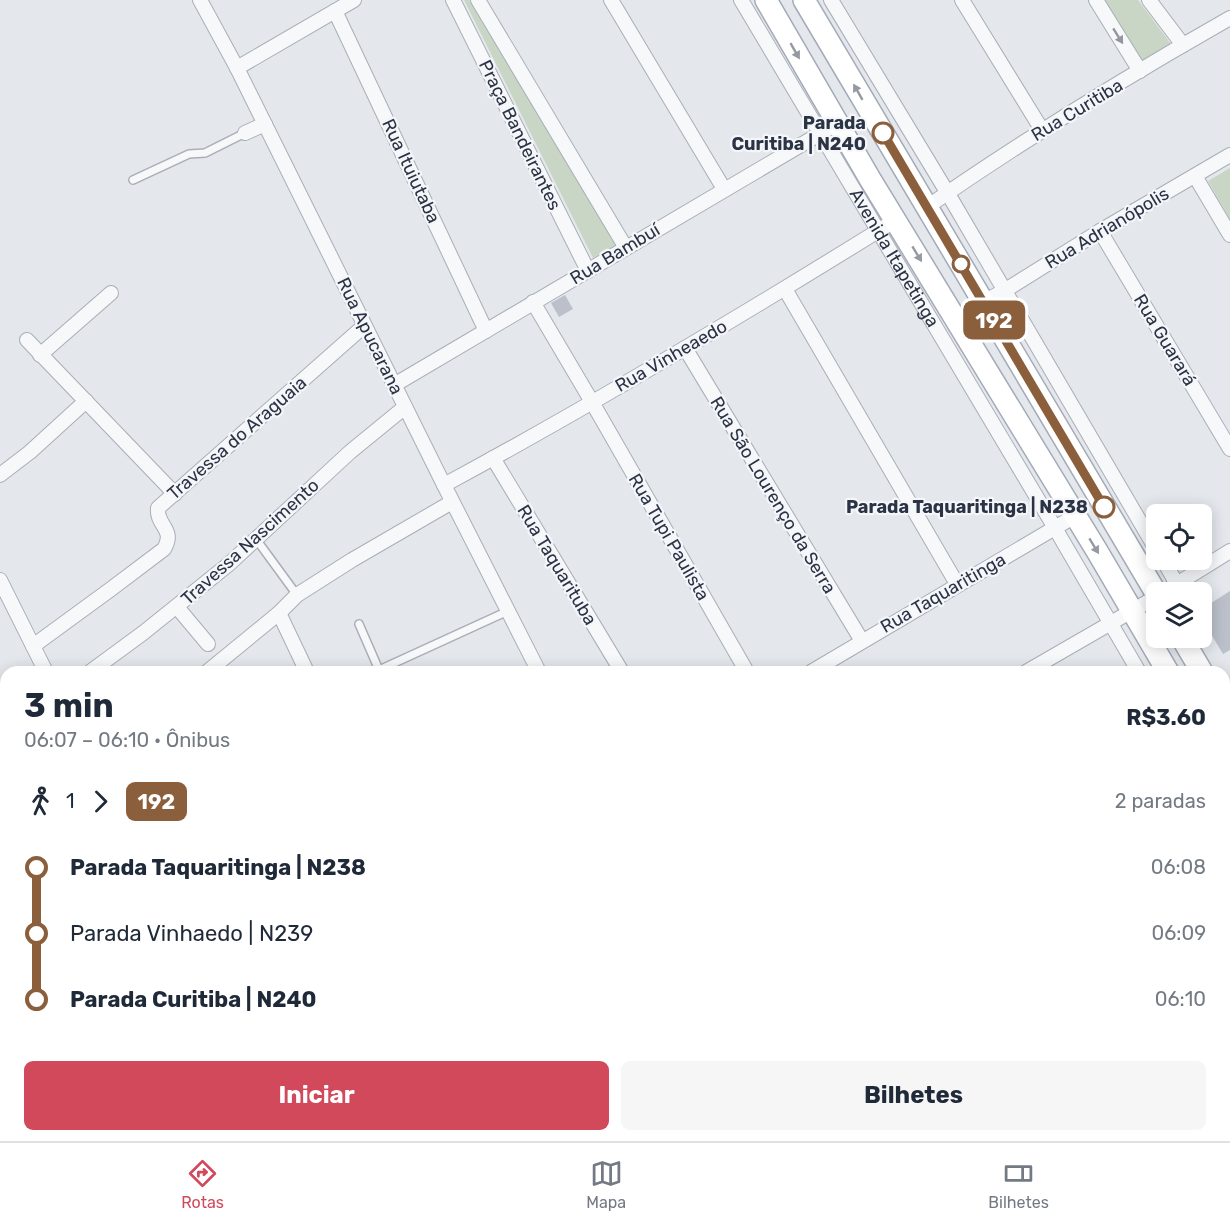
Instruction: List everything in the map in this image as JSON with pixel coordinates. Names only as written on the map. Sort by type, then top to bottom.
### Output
[{"type":"main road","points":[[770,8],[804,0],[1148,582]]},
{"type":"main road","name":"Avenida Itapetinga","points":[[770,8],[829,128],[887,225],[1019,424],[1164,666]]},
{"type":"main road","points":[[1019,424],[1046,408]]},
{"type":"main road","points":[[1047,470],[1073,454]]},
{"type":"main road","points":[[1188,648],[1198,666]]},
{"type":"street","name":"Rua Apucarana","points":[[200,0],[237,68],[536,666]]},
{"type":"street","points":[[237,68],[354,0]]},
{"type":"street","name":"Praça Bandeirantes","points":[[453,0],[588,271]]},
{"type":"street","name":"Praça Bandeirantes","points":[[478,0],[626,248]]},
{"type":"street","points":[[611,0],[724,189]]},
{"type":"street","name":"Avenida Itapetinga","points":[[741,0],[829,128]]},
{"type":"street","points":[[831,0],[947,192],[1146,532]]},
{"type":"street","points":[[962,0],[1042,130]]},
{"type":"street","points":[[1096,0],[1140,71]]},
{"type":"street","points":[[1149,0],[1183,45]]},
{"type":"street","name":"Rua Ituiutaba","points":[[335,11],[486,331]]},
{"type":"street","name":"Rua Curitiba","points":[[927,207],[1042,130],[1230,18]]},
{"type":"street","points":[[245,133],[265,124]]},
{"type":"street","name":"Rua Bambuí","points":[[394,386],[532,302],[829,128]]},
{"type":"street","name":"Rua Adrianópolis","points":[[983,302],[1230,155]]},
{"type":"street","points":[[1195,176],[1230,236]]},
{"type":"street","name":"Avenida Itapetinga","points":[[887,225],[1055,528],[1135,666]]},
{"type":"street","name":"Rua Vinheaedo","points":[[444,485],[685,348],[887,225]]},
{"type":"street","name":"Rua Guarará","points":[[1100,231],[1230,449]]},
{"type":"street","points":[[784,289],[957,584]]},
{"type":"street","points":[[40,356],[111,293]]},
{"type":"street","name":"Rua Tupi Paulista","points":[[532,302],[744,666]]},
{"type":"street","name":"Travessa do Araguaia","points":[[33,646],[164,549],[169,536],[158,515],[158,508],[364,326]]},
{"type":"street","points":[[27,340],[175,494]]},
{"type":"street","name":"Rua São Lourenço da Serra","points":[[685,348],[862,641]]},
{"type":"street","points":[[0,475],[30,452],[86,401]]},
{"type":"street","name":"Travessa Nascimento","points":[[98,666],[177,607],[229,564],[350,452],[405,407]]},
{"type":"street","name":"Rua Taquarituba","points":[[493,458],[618,666]]},
{"type":"street","points":[[214,666],[279,613],[297,595],[452,502]]},
{"type":"street","name":"Rua Taquaritinga","points":[[821,666],[1075,516]]},
{"type":"street","points":[[1180,582],[1230,551]]},
{"type":"street","points":[[0,580],[43,666]]},
{"type":"street","points":[[1036,666],[1146,602]]},
{"type":"street","points":[[177,607],[208,644]]},
{"type":"street","points":[[279,613],[304,666]]},
{"type":"lane","points":[[133,180],[189,154],[205,153],[245,133]]},
{"type":"lane","points":[[256,539],[297,595]]},
{"type":"lane","points":[[389,666],[508,611]]},
{"type":"lane","points":[[359,624],[378,666]]},
{"type":"green space","points":[[464,0],[469,0],[618,244],[593,258]]},
{"type":"green space","points":[[1105,0],[1138,0],[1174,48],[1143,64]]},
{"type":"green space","points":[[1230,168],[1230,219],[1208,181]]},
{"type":"building","points":[[565,295],[573,309],[559,317],[551,303]]},
{"type":"building","points":[[1230,591],[1230,650],[1223,654],[1212,636],[1212,603]]},
{"type":"bus line","name":"192","points":[[883,133],[1104,507]]},
{"type":"place","name":"Parada Curitiba | N240","points":[[883,133]]},
{"type":"place","name":"Parada Taquaritinga | N238","points":[[1104,507]]}]
